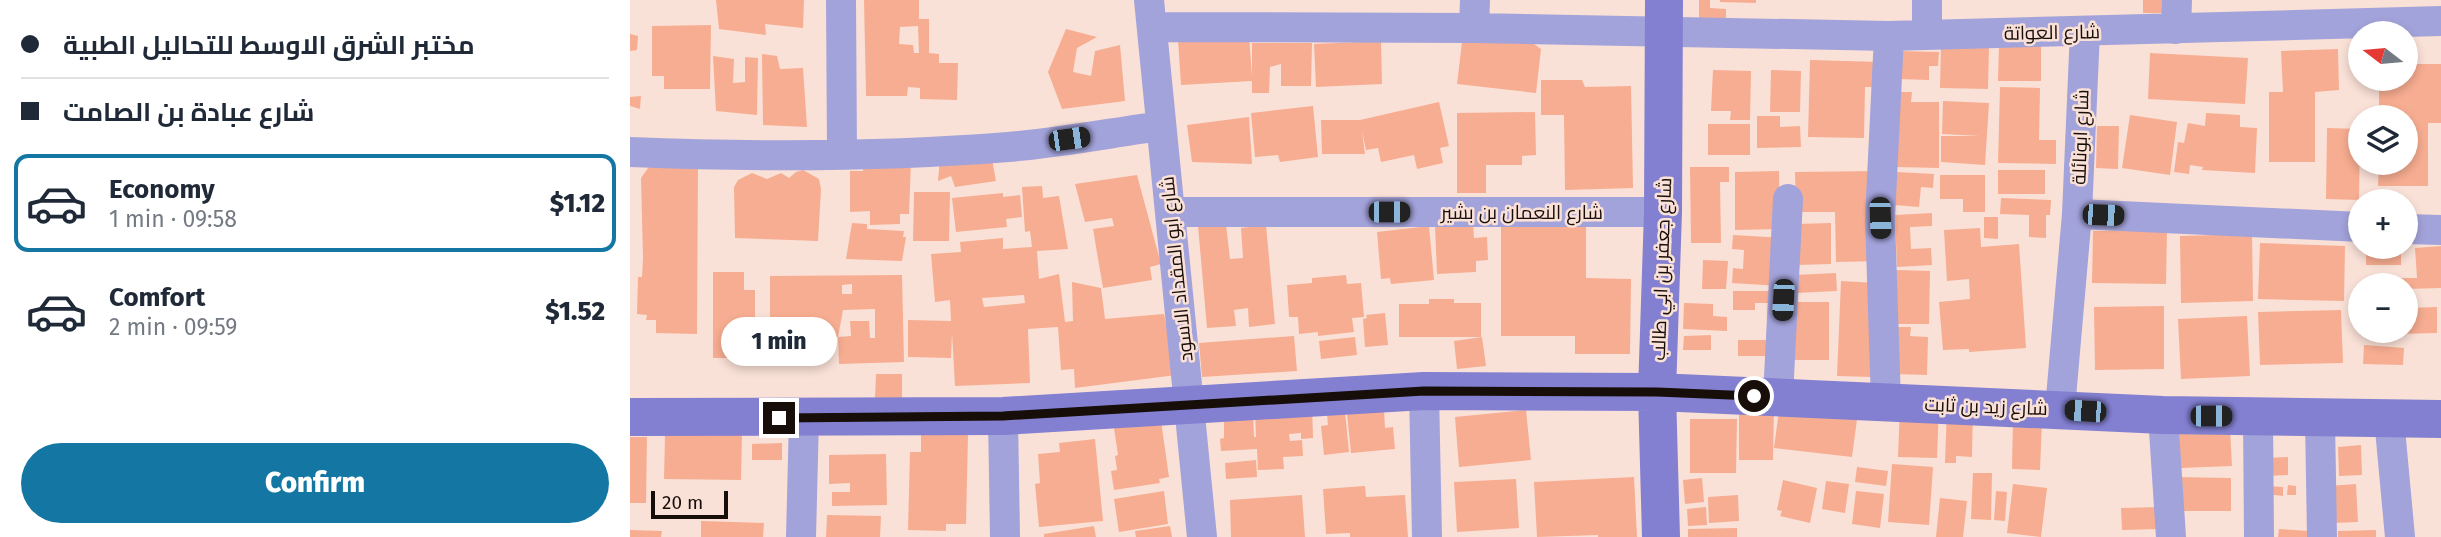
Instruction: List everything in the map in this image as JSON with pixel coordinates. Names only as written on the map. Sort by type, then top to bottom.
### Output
[{"type":"street","points":[[841,0],[842,154]]},
{"type":"street","points":[[1927,0],[1927,34]]},
{"type":"street","name":"شارع العواتة","points":[[1151,13],[1663,16],[1889,36],[2085,31],[2176,14],[2441,21]]},
{"type":"street","name":"شارع ابو المقداد الاسود","points":[[1151,13],[1202,537]]},
{"type":"street","name":"شارع جعفر بن ابي طالب","points":[[1661,537],[1657,392],[1663,212],[1663,16]]},
{"type":"street","name":"شارع ابونائلة","points":[[2060,409],[2077,214],[2085,31]]},
{"type":"street","points":[[1886,402],[1880,218],[1889,36]]},
{"type":"street","points":[[630,152],[730,156],[1009,147],[1161,126]]},
{"type":"street","points":[[1777,397],[1788,199]]},
{"type":"street","name":"شارع النعمان بن بشير","points":[[1170,212],[1663,212]]},
{"type":"street","points":[[2077,214],[2348,226]]},
{"type":"street","points":[[2418,229],[2441,230]]},
{"type":"street","points":[[1424,391],[1427,537]]},
{"type":"street","name":"شارع زيد بن ثابت","points":[[630,417],[1003,416],[1424,391],[1657,392],[2163,415],[2441,419]]},
{"type":"street","points":[[2163,415],[2171,537]]},
{"type":"street","points":[[1003,416],[1005,537]]},
{"type":"street","points":[[2258,416],[2259,537]]},
{"type":"street","points":[[800,537],[804,418]]},
{"type":"street","points":[[2389,418],[2400,537]]},
{"type":"street","points":[[2320,419],[2322,537]]},
{"type":"building","points":[[716,0],[804,0],[803,28],[765,24],[766,35],[719,29]]},
{"type":"building","points":[[864,0],[919,0],[919,19],[929,19],[929,53],[939,54],[939,63],[958,63],[957,100],[920,99],[920,88],[908,87],[907,96],[866,96]],"holes":[[[918,26],[919,53],[914,53],[913,45],[899,44],[900,27]]]},
{"type":"building","points":[[1699,0],[1710,0],[1710,8],[1726,9],[1726,25],[1699,25]]},
{"type":"building","points":[[1756,0],[1756,3],[1720,2]]},
{"type":"building","points":[[2143,0],[2171,0],[2171,13],[2143,13]]},
{"type":"building","points":[[711,25],[710,89],[664,89],[664,76],[652,76],[652,26]]},
{"type":"building","points":[[1066,29],[1097,37],[1077,48],[1073,72],[1091,76],[1095,51],[1120,45],[1125,101],[1062,109],[1048,72]]},
{"type":"building","points":[[630,34],[638,36],[637,50],[630,51]]},
{"type":"building","points":[[1463,34],[1531,42],[1541,49],[1536,93],[1457,84]]},
{"type":"building","points":[[1249,36],[1252,76],[1252,43],[1312,43],[1311,86],[1281,86],[1281,64],[1270,67],[1269,93],[1252,93],[1252,81],[1181,85],[1178,40]]},
{"type":"building","points":[[1381,41],[1382,84],[1316,87],[1314,44]]},
{"type":"building","points":[[1999,45],[2041,45],[2041,81],[1998,81]]},
{"type":"building","points":[[1941,46],[1989,47],[1988,89],[1940,88]]},
{"type":"building","points":[[2338,49],[2339,90],[2315,92],[2315,162],[2269,162],[2269,92],[2283,92],[2281,51]]},
{"type":"building","points":[[1899,51],[1939,52],[1938,66],[1929,66],[1929,80],[1898,79]]},
{"type":"building","points":[[2150,53],[2248,58],[2245,104],[2148,99]]},
{"type":"building","points":[[762,54],[777,56],[780,69],[803,68],[807,127],[763,125]]},
{"type":"building","points":[[713,56],[734,59],[733,83],[745,82],[745,57],[758,58],[757,115],[716,111]]},
{"type":"building","points":[[1810,60],[1880,62],[1879,87],[1865,87],[1864,138],[1808,137]]},
{"type":"building","points":[[2418,64],[2441,64],[2441,123],[2428,123],[2428,186],[2378,186],[2378,175],[2418,175],[2418,105],[2379,105],[2379,91],[2418,91]]},
{"type":"building","points":[[1713,70],[1751,71],[1750,120],[1730,120],[1731,111],[1711,111]]},
{"type":"building","points":[[1771,70],[1801,71],[1800,112],[1770,112]]},
{"type":"building","points":[[1541,80],[1582,80],[1585,87],[1631,86],[1633,188],[1565,190],[1564,115],[1541,115]]},
{"type":"building","points":[[2000,87],[2040,88],[2039,140],[2056,140],[2056,164],[1998,163]]},
{"type":"building","points":[[1897,92],[1912,92],[1911,102],[1939,102],[1939,168],[1896,167]]},
{"type":"building","points":[[641,96],[640,109],[630,106],[630,97]]},
{"type":"building","points":[[1943,101],[1989,103],[1985,165],[1941,162],[1941,136],[1980,136],[1942,134]]},
{"type":"building","points":[[1439,102],[1449,146],[1440,148],[1443,163],[1417,169],[1414,155],[1381,162],[1378,148],[1366,150],[1362,131],[1365,154],[1322,154],[1321,120],[1360,120]]},
{"type":"building","points":[[1313,106],[1318,157],[1280,162],[1278,155],[1255,157],[1251,113]]},
{"type":"building","points":[[1535,112],[1536,155],[1522,156],[1522,165],[1486,165],[1486,193],[1457,193],[1457,113]]},
{"type":"building","points":[[2206,113],[2240,115],[2240,127],[2257,128],[2255,173],[2202,170],[2203,167],[2190,165],[2189,174],[2174,172],[2178,142],[2184,143],[2188,123],[2205,126]]},
{"type":"building","points":[[2130,115],[2177,122],[2170,175],[2122,168]]},
{"type":"building","points":[[1757,116],[1780,116],[1780,127],[1800,126],[1801,147],[1757,148]]},
{"type":"building","points":[[1249,117],[1252,164],[1192,162],[1187,125]]},
{"type":"building","points":[[1708,124],[1750,124],[1750,155],[1708,155]]},
{"type":"building","points":[[2097,126],[2119,126],[2118,169],[2096,168]]},
{"type":"building","points":[[2327,128],[2348,129],[2348,175],[2359,175],[2359,189],[2348,189],[2348,200],[2326,199]]},
{"type":"building","points":[[991,154],[996,181],[955,187],[951,176],[938,181],[940,158]]},
{"type":"building","points":[[653,161],[698,163],[697,334],[656,333],[656,320],[646,320],[647,315],[637,314],[638,277],[642,277],[643,258],[641,178]]},
{"type":"building","points":[[864,161],[911,161],[909,214],[900,214],[900,224],[870,225],[870,211],[850,212],[850,171],[863,171]]},
{"type":"building","points":[[1690,167],[1729,167],[1729,182],[1720,182],[1721,243],[1691,243]]},
{"type":"building","points":[[803,170],[819,179],[821,189],[818,241],[735,238],[734,187],[738,180],[752,173],[767,179],[781,173],[789,178]]},
{"type":"building","points":[[1998,170],[2045,170],[2045,194],[1998,194]]},
{"type":"building","points":[[1779,171],[1780,229],[1735,230],[1735,172]]},
{"type":"building","points":[[1878,171],[1879,261],[1836,262],[1835,212],[1796,212],[1795,172]]},
{"type":"building","points":[[1896,172],[1934,174],[1933,188],[1921,187],[1919,207],[1894,205]]},
{"type":"building","points":[[1137,175],[1161,264],[1150,267],[1152,280],[1103,288],[1093,229],[1114,226],[1112,218],[1085,222],[1075,184]]},
{"type":"building","points":[[1940,175],[1985,175],[1985,212],[1963,212],[1963,199],[1940,199]]},
{"type":"building","points":[[1042,186],[1043,198],[1059,196],[1068,249],[1037,251],[1039,279],[1059,274],[1065,322],[1073,321],[1072,282],[1101,288],[1105,319],[1164,314],[1176,375],[1075,388],[1074,369],[1061,370],[1058,327],[1028,329],[1030,383],[955,386],[952,333],[951,358],[908,357],[908,320],[951,321],[950,300],[935,302],[931,254],[961,252],[960,242],[1003,238],[1003,249],[1032,247],[1030,231],[1025,232],[1022,187]],"holes":[[[1024,295],[1025,303],[984,307],[982,298]]]},
{"type":"building","points":[[914,192],[950,192],[949,241],[913,241]]},
{"type":"building","points":[[1003,193],[1003,197],[1020,195],[1022,217],[1006,219],[1007,227],[956,232],[952,198]]},
{"type":"building","points":[[2001,198],[2051,200],[2050,215],[2046,215],[2046,238],[2029,237],[2029,215],[2000,214]]},
{"type":"building","points":[[1932,213],[1932,226],[1910,227],[1911,249],[1931,248],[1932,265],[1897,267],[1895,215]]},
{"type":"building","points":[[1984,217],[1998,217],[1998,239],[1984,238]]},
{"type":"building","points":[[1501,219],[1586,219],[1586,278],[1631,279],[1630,354],[1575,354],[1575,336],[1501,336]]},
{"type":"building","points":[[852,223],[867,224],[867,229],[904,231],[903,237],[906,237],[902,261],[846,259]]},
{"type":"building","points":[[1831,223],[1831,264],[1796,265],[1796,224]]},
{"type":"building","points":[[1226,224],[1230,259],[1243,258],[1241,228],[1266,225],[1275,324],[1249,327],[1248,308],[1234,310],[1236,326],[1207,328],[1198,226]]},
{"type":"building","points":[[1473,224],[1474,238],[1487,237],[1488,260],[1476,261],[1476,272],[1437,274],[1435,226]]},
{"type":"building","points":[[1429,226],[1434,280],[1391,284],[1390,278],[1381,279],[1377,232]]},
{"type":"building","points":[[1980,228],[1981,247],[2019,244],[2026,348],[1969,352],[1969,349],[1943,350],[1939,302],[1970,299],[1969,279],[1947,281],[1944,230]]},
{"type":"building","points":[[2093,231],[2167,231],[2166,284],[2092,283]]},
{"type":"building","points":[[2252,234],[2253,301],[2181,303],[2180,236]]},
{"type":"building","points":[[1733,235],[1783,238],[1781,286],[1732,283],[1733,268],[1743,269],[1744,250],[1732,249]]},
{"type":"building","points":[[2260,243],[2345,246],[2344,301],[2258,299]]},
{"type":"building","points":[[2441,246],[2441,288],[2418,289],[2416,259],[2418,259],[2418,248]]},
{"type":"building","points":[[2366,259],[2401,259],[2401,265],[2366,265]]},
{"type":"building","points":[[1703,260],[1728,261],[1726,289],[1702,289]]},
{"type":"building","points":[[1896,270],[1930,271],[1929,324],[1895,324]]},
{"type":"building","points":[[713,272],[744,272],[744,290],[755,290],[755,339],[744,339],[744,358],[713,358]]},
{"type":"building","points":[[1836,273],[1837,291],[1795,293],[1795,275]]},
{"type":"building","points":[[902,275],[904,362],[839,364],[838,337],[784,339],[784,322],[770,322],[770,276]],"holes":[[[852,284],[852,294],[842,294],[842,285]],[[875,309],[875,338],[870,338],[869,321],[850,321],[851,336],[838,337],[843,310]]]},
{"type":"building","points":[[1346,275],[1347,284],[1361,283],[1364,317],[1352,318],[1354,332],[1318,336],[1318,332],[1299,334],[1298,317],[1289,317],[1287,285],[1312,283],[1312,278]]},
{"type":"building","points":[[1841,281],[1876,283],[1872,377],[1837,376]]},
{"type":"building","points":[[1733,291],[1781,291],[1781,303],[1755,303],[1755,310],[1733,310]]},
{"type":"building","points":[[1429,299],[1481,303],[1481,337],[1399,337],[1399,304],[1429,304]]},
{"type":"building","points":[[1789,302],[1829,302],[1829,360],[1789,360]]},
{"type":"building","points":[[1684,303],[1713,304],[1713,316],[1727,317],[1727,331],[1683,329]]},
{"type":"building","points":[[2164,306],[2164,369],[2095,370],[2094,307]]},
{"type":"building","points":[[2437,307],[2437,333],[2418,334],[2418,308]]},
{"type":"building","points":[[2341,310],[2343,363],[2260,365],[2258,312]]},
{"type":"building","points":[[1385,313],[1388,345],[1365,347],[1363,319],[1367,318],[1366,315]]},
{"type":"building","points":[[2247,316],[2250,376],[2181,379],[2178,319]]},
{"type":"building","points":[[1896,327],[1911,327],[1910,336],[1928,337],[1927,375],[1894,374]]},
{"type":"building","points":[[1711,335],[1711,350],[1683,350],[1684,336]]},
{"type":"building","points":[[1294,336],[1297,371],[1202,377],[1199,343]]},
{"type":"building","points":[[1355,337],[1357,355],[1321,359],[1319,341]]},
{"type":"building","points":[[1482,337],[1486,366],[1457,369],[1454,341]]},
{"type":"building","points":[[1738,340],[1767,340],[1767,356],[1738,356]]},
{"type":"building","points":[[2364,345],[2404,348],[2403,365],[2363,364]]},
{"type":"building","points":[[876,374],[902,374],[902,398],[875,398]]},
{"type":"building","points":[[1780,403],[1858,412],[1852,457],[1774,448]]},
{"type":"building","points":[[1312,404],[1313,438],[1301,439],[1301,433],[1289,434],[1290,441],[1302,440],[1303,456],[1283,457],[1284,469],[1258,470],[1257,449],[1221,451],[1224,418],[1253,416],[1256,437],[1255,406]]},
{"type":"building","points":[[1346,404],[1384,410],[1385,428],[1393,427],[1395,449],[1351,453]]},
{"type":"building","points":[[1739,405],[1774,406],[1773,460],[1739,460]]},
{"type":"building","points":[[1900,405],[1939,406],[1937,458],[1898,457]]},
{"type":"building","points":[[1947,406],[1973,407],[1972,457],[1956,456],[1956,463],[1945,463]]},
{"type":"building","points":[[1526,410],[1531,460],[1459,467],[1455,417]]},
{"type":"building","points":[[1345,412],[1349,452],[1324,455],[1321,426],[1328,425],[1327,414]]},
{"type":"building","points":[[1690,419],[1737,419],[1736,473],[1690,473]]},
{"type":"building","points":[[2013,420],[2042,421],[2040,470],[2012,469]]},
{"type":"building","points":[[1161,421],[1169,477],[1159,479],[1160,483],[1114,490],[1111,471],[1117,470],[1115,456],[1118,455],[1114,428]]},
{"type":"building","points":[[2230,429],[2232,466],[2180,468],[2178,432]]},
{"type":"building","points":[[921,433],[968,434],[966,524],[946,524],[946,531],[908,530],[910,452],[921,452]]},
{"type":"building","points":[[665,434],[742,434],[741,480],[664,479]]},
{"type":"building","points":[[630,437],[647,437],[646,503],[630,503]]},
{"type":"building","points":[[1095,439],[1103,521],[1039,527],[1035,484],[1040,483],[1038,454],[1060,452],[1059,443]]},
{"type":"building","points":[[782,443],[782,460],[752,460],[752,444]]},
{"type":"building","points":[[2361,445],[2362,475],[2339,476],[2338,447]]},
{"type":"building","points":[[886,454],[887,505],[832,506],[832,492],[850,492],[850,483],[829,484],[829,455]]},
{"type":"building","points":[[2288,457],[2288,475],[2265,476],[2264,458]]},
{"type":"building","points":[[1256,460],[1257,477],[1226,479],[1225,463]]},
{"type":"building","points":[[1892,464],[1933,467],[1929,525],[1888,522]]},
{"type":"building","points":[[1857,467],[1888,471],[1886,486],[1855,482]]},
{"type":"building","points":[[1973,473],[1992,473],[1991,520],[1971,519]]},
{"type":"building","points":[[1634,477],[1637,537],[1537,537],[1534,482]]},
{"type":"building","points":[[2174,477],[2231,478],[2231,511],[2173,511]]},
{"type":"building","points":[[1702,478],[1704,502],[1685,504],[1683,480]]},
{"type":"building","points":[[1516,479],[1519,528],[1457,532],[1454,482]]},
{"type":"building","points":[[1783,480],[1817,488],[1810,523],[1780,516],[1782,511],[1777,510]]},
{"type":"building","points":[[1826,481],[1849,484],[1845,513],[1822,509]]},
{"type":"building","points":[[2013,484],[2047,488],[2041,537],[2007,533]]},
{"type":"building","points":[[2356,484],[2358,522],[2332,523],[2329,486]]},
{"type":"building","points":[[2288,485],[2296,486],[2296,495],[2287,495]]},
{"type":"building","points":[[1365,486],[1366,497],[1405,495],[1408,537],[1350,537],[1350,533],[1326,534],[1323,489]]},
{"type":"building","points":[[2267,486],[2283,487],[2283,496],[2267,494]]},
{"type":"building","points":[[1164,491],[1168,524],[1119,532],[1114,499]]},
{"type":"building","points":[[1856,491],[1884,494],[1880,528],[1852,524]]},
{"type":"building","points":[[1996,491],[2007,492],[2005,521],[1994,520]]},
{"type":"building","points":[[1302,495],[1305,537],[1231,537],[1230,500]]},
{"type":"building","points":[[1738,495],[1739,521],[1709,523],[1708,497]]},
{"type":"building","points":[[1940,498],[1967,501],[1963,537],[1936,537]]},
{"type":"building","points":[[1706,507],[1707,525],[1688,526],[1687,509]]},
{"type":"building","points":[[2158,507],[2158,529],[2122,530],[2121,508]]},
{"type":"building","points":[[827,515],[881,516],[880,537],[826,537]]},
{"type":"building","points":[[701,521],[764,523],[763,537],[701,537]]},
{"type":"building","points":[[1094,526],[1096,537],[1044,537],[1044,534]]},
{"type":"building","points":[[1170,526],[1172,537],[1136,537],[1135,531]]},
{"type":"building","points":[[1737,528],[1737,537],[1688,537],[1688,529]]},
{"type":"building","points":[[2279,529],[2309,531],[2308,537],[2278,537]]},
{"type":"building","points":[[630,530],[662,531],[661,537],[630,537]]},
{"type":"building","points":[[2376,530],[2376,537],[2338,537],[2338,531]]},
{"type":"route","points":[[779,418],[1003,416],[1424,391],[1657,392],[1754,396]]}]
